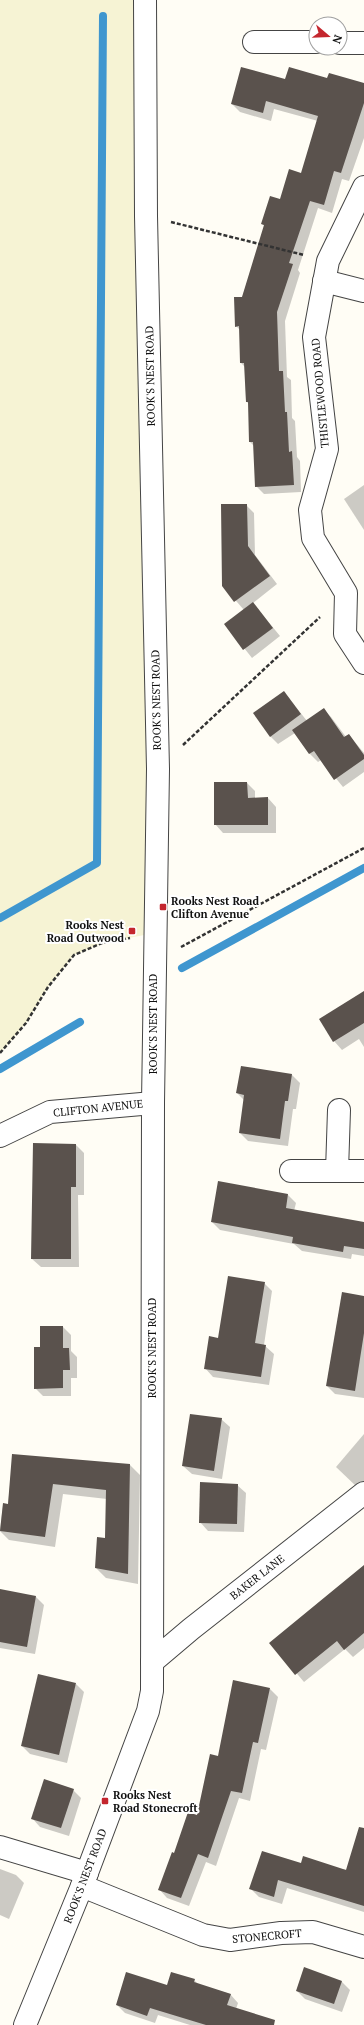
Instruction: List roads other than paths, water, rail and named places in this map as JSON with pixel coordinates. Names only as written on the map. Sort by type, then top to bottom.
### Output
[{"type":"street","name":"ROOK'S NEST ROAD","points":[[24,2025],[85,1880],[148,1711],[152,1690],[153,1103],[158,769],[146,216],[145,0]]},
{"type":"street","points":[[254,42],[308,42]]},
{"type":"street","points":[[348,43],[364,43]]},
{"type":"street","name":"THISTLEWOOD ROAD","points":[[364,187],[326,271],[314,337],[327,449],[310,510],[313,538],[346,593],[345,634],[364,663]]},
{"type":"street","points":[[326,271],[364,291]]},
{"type":"street","name":"CLIFTON AVENUE","points":[[0,1136],[50,1112],[153,1103]]},
{"type":"street","points":[[337,1171],[339,1110]]},
{"type":"street","points":[[291,1171],[364,1171]]},
{"type":"street","name":"BAKER LANE","points":[[152,1662],[191,1628],[364,1493]]},
{"type":"street","name":"STONECROFT","points":[[0,1847],[85,1880],[203,1935],[230,1940],[281,1933],[313,1932],[364,1947]]},
{"type":"waterway","points":[[0,918],[97,863],[103,16]]},
{"type":"waterway","points":[[182,968],[364,868]]},
{"type":"waterway","points":[[0,1069],[80,1022]]},
{"type":"place","name":"Rooks Nest Road Clifton Avenue","points":[[163,907]]},
{"type":"place","name":"Rooks Nest Road Outwood","points":[[132,931]]},
{"type":"place","name":"Rooks Nest Road Stonecroft","points":[[105,1801]]}]
